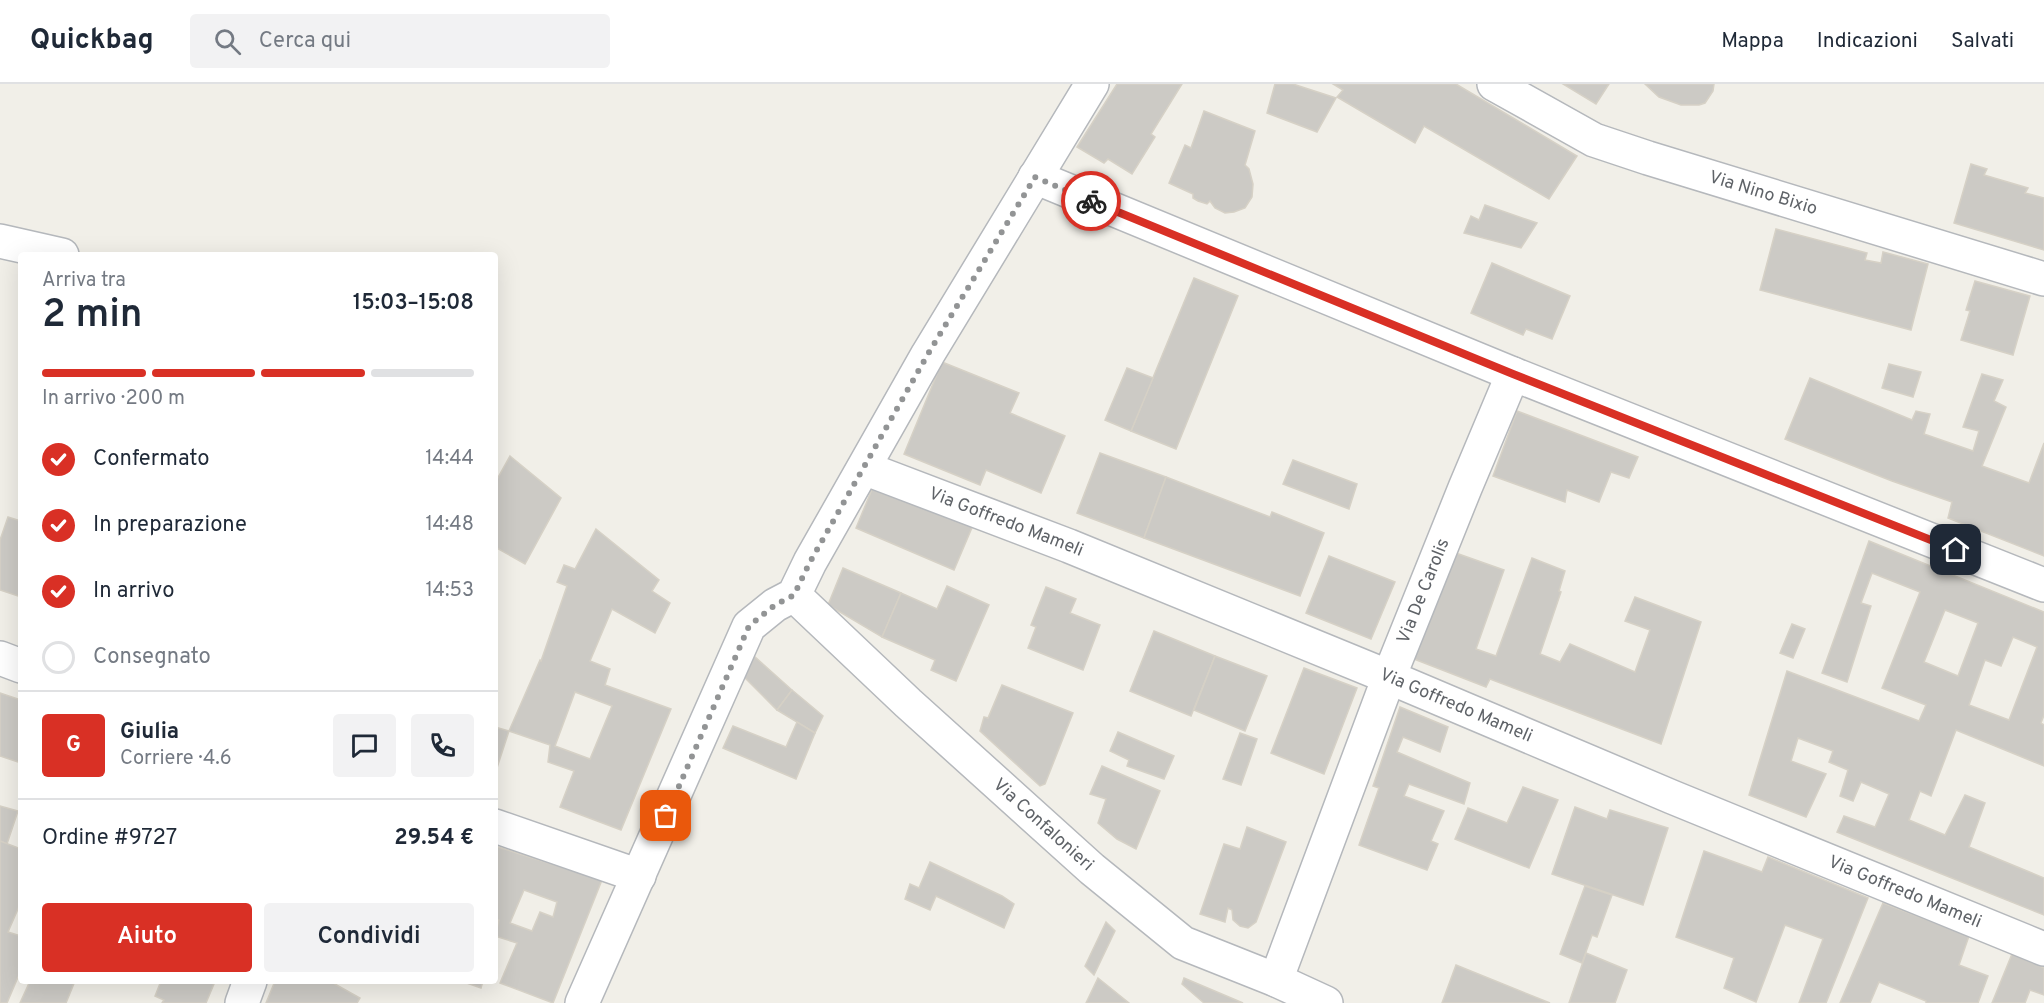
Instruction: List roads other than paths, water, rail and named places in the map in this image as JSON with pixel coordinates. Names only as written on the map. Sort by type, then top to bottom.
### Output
[{"type":"street","points":[[582,1003],[749,626],[775,605],[794,595],[810,562],[928,354],[1092,84]]},
{"type":"street","name":"Via Nino Bixio","points":[[1494,84],[1594,140],[2044,279]]},
{"type":"street","points":[[1035,177],[1513,374],[2044,585]]},
{"type":"street","points":[[0,240],[50,252]]},
{"type":"street","name":"Via De Carolis","points":[[1276,980],[1389,677],[1513,374]]},
{"type":"street","name":"Via Goffredo Mameli","points":[[864,468],[1069,546],[2044,949]]},
{"type":"street","name":"Via Confalonieri","points":[[794,595],[908,703],[1083,861],[1184,943],[1326,1003]]},
{"type":"street","points":[[0,658],[18,665]]},
{"type":"street","points":[[498,827],[639,876]]},
{"type":"street","points":[[242,1003],[249,984]]}]
